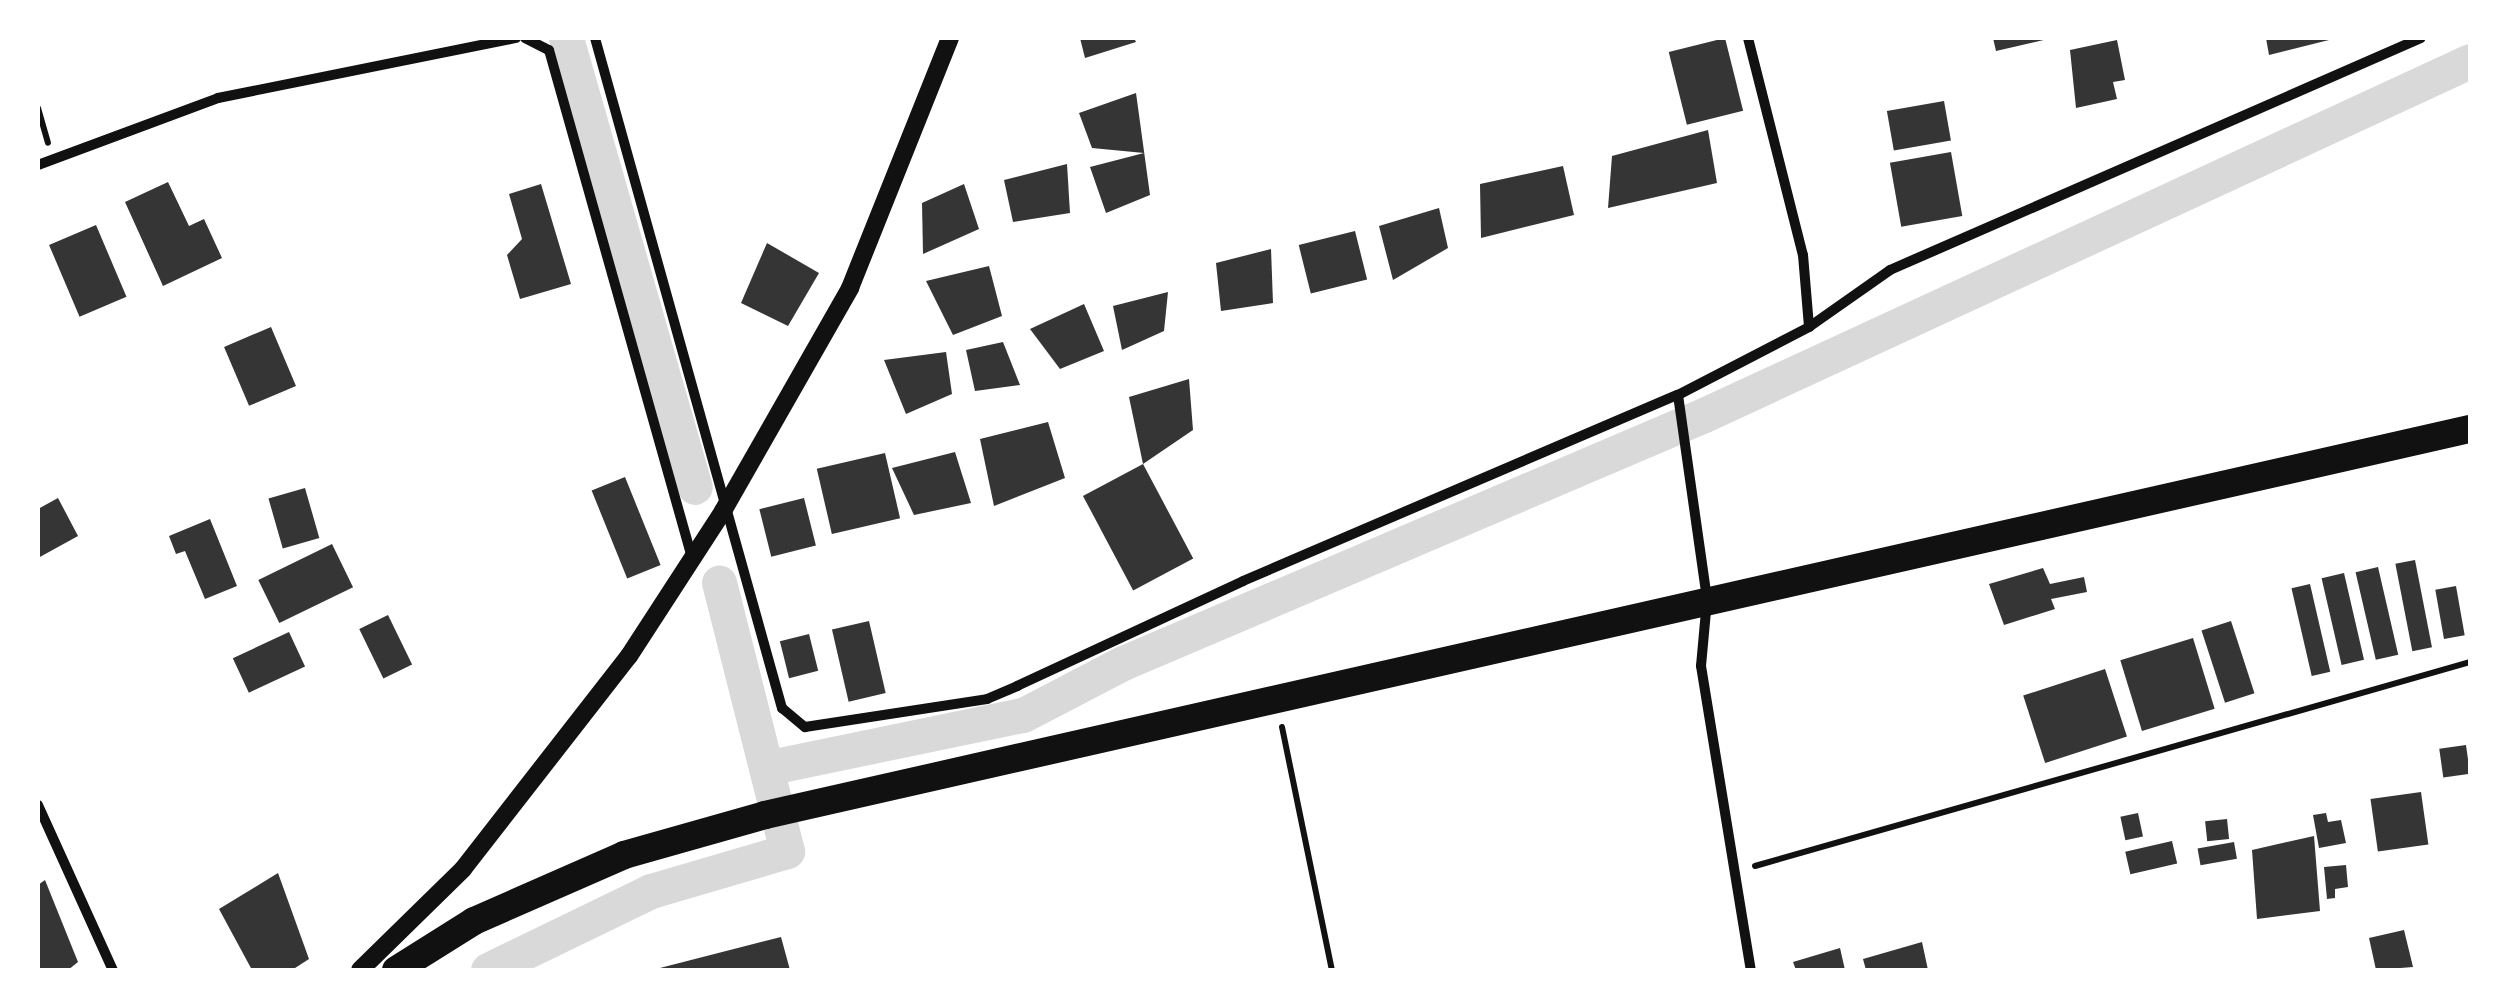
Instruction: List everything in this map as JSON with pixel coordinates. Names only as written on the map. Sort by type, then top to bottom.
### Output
[{"type":"highway","points":[[396,970],[474,921],[624,855],[798,806],[2470,429]]},
{"type":"street","points":[[38,166],[218,98],[516,38]]},
{"type":"street","points":[[526,38],[549,50],[691,554]]},
{"type":"street","points":[[595,38],[723,511],[782,708],[805,727],[987,699],[1243,581],[1678,394],[1809,327],[1890,270],[2421,38]]},
{"type":"street","points":[[360,970],[463,869],[628,656],[691,554],[723,511],[850,288],[950,38]]},
{"type":"street","points":[[1748,38],[1803,255],[1809,327]]},
{"type":"street","points":[[1678,394],[1707,600],[1700,666],[1738,871],[1751,970]]},
{"type":"street","points":[[38,805],[113,970]]},
{"type":"path","points":[[38,108],[53,159]]},
{"type":"path","points":[[1738,871],[2470,662]]},
{"type":"path","points":[[1277,700],[1332,970]]},
{"type":"building","points":[[1080,38],[1134,38],[1136,42],[1085,58]]},
{"type":"building","points":[[1725,38],[1743,111],[1687,125],[1669,52]]},
{"type":"building","points":[[1993,38],[2048,38],[2048,39],[1996,51]]},
{"type":"building","points":[[2266,38],[2333,38],[2333,39],[2269,55]]},
{"type":"building","points":[[2117,40],[2125,80],[2113,82],[2117,99],[2076,108],[2070,50]]},
{"type":"building","points":[[1136,93],[1150,195],[1106,213],[1090,167],[1144,153],[1092,148],[1079,113]]},
{"type":"building","points":[[1944,101],[1951,140],[1894,150],[1887,111]]},
{"type":"building","points":[[1708,130],[1717,183],[1608,208],[1612,156]]},
{"type":"building","points":[[1951,152],[1962,216],[1901,227],[1890,163]]},
{"type":"building","points":[[1067,164],[1070,213],[1013,222],[1004,180]]},
{"type":"building","points":[[1563,166],[1574,215],[1481,238],[1480,184]]},
{"type":"building","points":[[168,182],[189,226],[204,219],[222,258],[163,286],[125,202]]},
{"type":"building","points":[[541,184],[571,284],[520,299],[507,255],[522,239],[509,194]]},
{"type":"building","points":[[964,184],[979,229],[923,254],[922,203]]},
{"type":"building","points":[[1439,208],[1448,248],[1393,280],[1379,226]]},
{"type":"building","points":[[96,225],[126,297],[80,317],[49,245]]},
{"type":"building","points":[[1355,231],[1367,280],[1311,294],[1299,245]]},
{"type":"building","points":[[767,243],[819,273],[788,326],[741,303]]},
{"type":"building","points":[[1271,249],[1273,303],[1221,311],[1216,263]]},
{"type":"building","points":[[989,266],[1002,316],[953,335],[926,281]]},
{"type":"building","points":[[1168,292],[1164,331],[1122,350],[1113,306]]},
{"type":"building","points":[[1084,304],[1104,351],[1060,369],[1030,329]]},
{"type":"building","points":[[271,327],[296,386],[249,406],[224,347]]},
{"type":"building","points":[[1003,342],[1020,385],[975,391],[966,350]]},
{"type":"building","points":[[946,352],[952,394],[906,414],[884,360]]},
{"type":"building","points":[[1189,379],[1193,430],[1143,464],[1129,397]]},
{"type":"building","points":[[1048,422],[1065,478],[994,506],[980,439]]},
{"type":"building","points":[[955,452],[971,503],[914,515],[892,468]]},
{"type":"building","points":[[885,453],[900,518],[832,534],[817,469]]},
{"type":"building","points":[[1143,464],[1193,558],[1133,590],[1083,496]]},
{"type":"building","points":[[625,477],[661,565],[627,579],[592,490]]},
{"type":"building","points":[[305,488],[319,538],[283,548],[268,498]]},
{"type":"building","points":[[58,498],[78,536],[38,558],[38,509]]},
{"type":"building","points":[[804,498],[816,546],[771,557],[759,509]]},
{"type":"building","points":[[210,519],[237,586],[205,599],[185,551],[176,554],[169,536]]},
{"type":"building","points":[[332,544],[353,587],[279,623],[258,580]]},
{"type":"building","points":[[2415,560],[2432,647],[2412,651],[2395,564]]},
{"type":"building","points":[[2378,567],[2398,655],[2376,660],[2356,572]]},
{"type":"building","points":[[2043,568],[2050,584],[2084,577],[2087,592],[2051,599],[2055,609],[2004,625],[1989,584]]},
{"type":"building","points":[[2344,573],[2364,660],[2342,665],[2322,578]]},
{"type":"building","points":[[2310,584],[2330,672],[2312,676],[2291,588]]},
{"type":"building","points":[[2456,586],[2465,635],[2444,639],[2435,590]]},
{"type":"building","points":[[388,615],[412,664],[383,678],[359,629]]},
{"type":"building","points":[[869,621],[886,693],[849,702],[832,630]]},
{"type":"building","points":[[2231,621],[2254,693],[2225,703],[2202,631]]},
{"type":"building","points":[[289,632],[305,666],[249,693],[233,658]]},
{"type":"building","points":[[809,634],[818,671],[789,678],[780,641]]},
{"type":"building","points":[[2193,638],[2215,709],[2142,731],[2120,660]]},
{"type":"building","points":[[2105,669],[2127,737],[2045,763],[2023,696]]},
{"type":"building","points":[[2466,745],[2470,774],[2443,777],[2439,749]]},
{"type":"building","points":[[2421,792],[2428,844],[2378,852],[2370,799]]},
{"type":"building","points":[[2138,813],[2143,836],[2125,840],[2120,817]]},
{"type":"building","points":[[2326,813],[2328,822],[2341,820],[2346,843],[2319,848],[2313,815]]},
{"type":"building","points":[[2227,819],[2229,839],[2207,841],[2205,821]]},
{"type":"building","points":[[2314,836],[2320,911],[2257,919],[2252,850]]},
{"type":"building","points":[[2172,841],[2177,863],[2130,874],[2125,852]]},
{"type":"building","points":[[2234,842],[2237,859],[2201,865],[2198,848]]},
{"type":"building","points":[[2346,865],[2348,887],[2335,889],[2335,898],[2327,899],[2324,867]]},
{"type":"building","points":[[278,873],[309,959],[292,970],[252,970],[219,909]]},
{"type":"building","points":[[45,880],[78,962],[68,970],[38,970],[38,885]]},
{"type":"building","points":[[2404,930],[2413,967],[2376,970],[2369,938]]},
{"type":"building","points":[[781,937],[790,970],[656,970],[656,969]]},
{"type":"building","points":[[1922,942],[1928,970],[1866,970],[1863,959]]},
{"type":"building","points":[[1840,948],[1845,970],[1796,970],[1793,962]]},
{"type":"waterway","points":[[566,38],[695,487]]},
{"type":"waterway","points":[[766,768],[1023,715],[1123,663],[1704,415],[2470,61]]},
{"type":"waterway","points":[[488,970],[651,891],[787,851],[719,582]]}]
